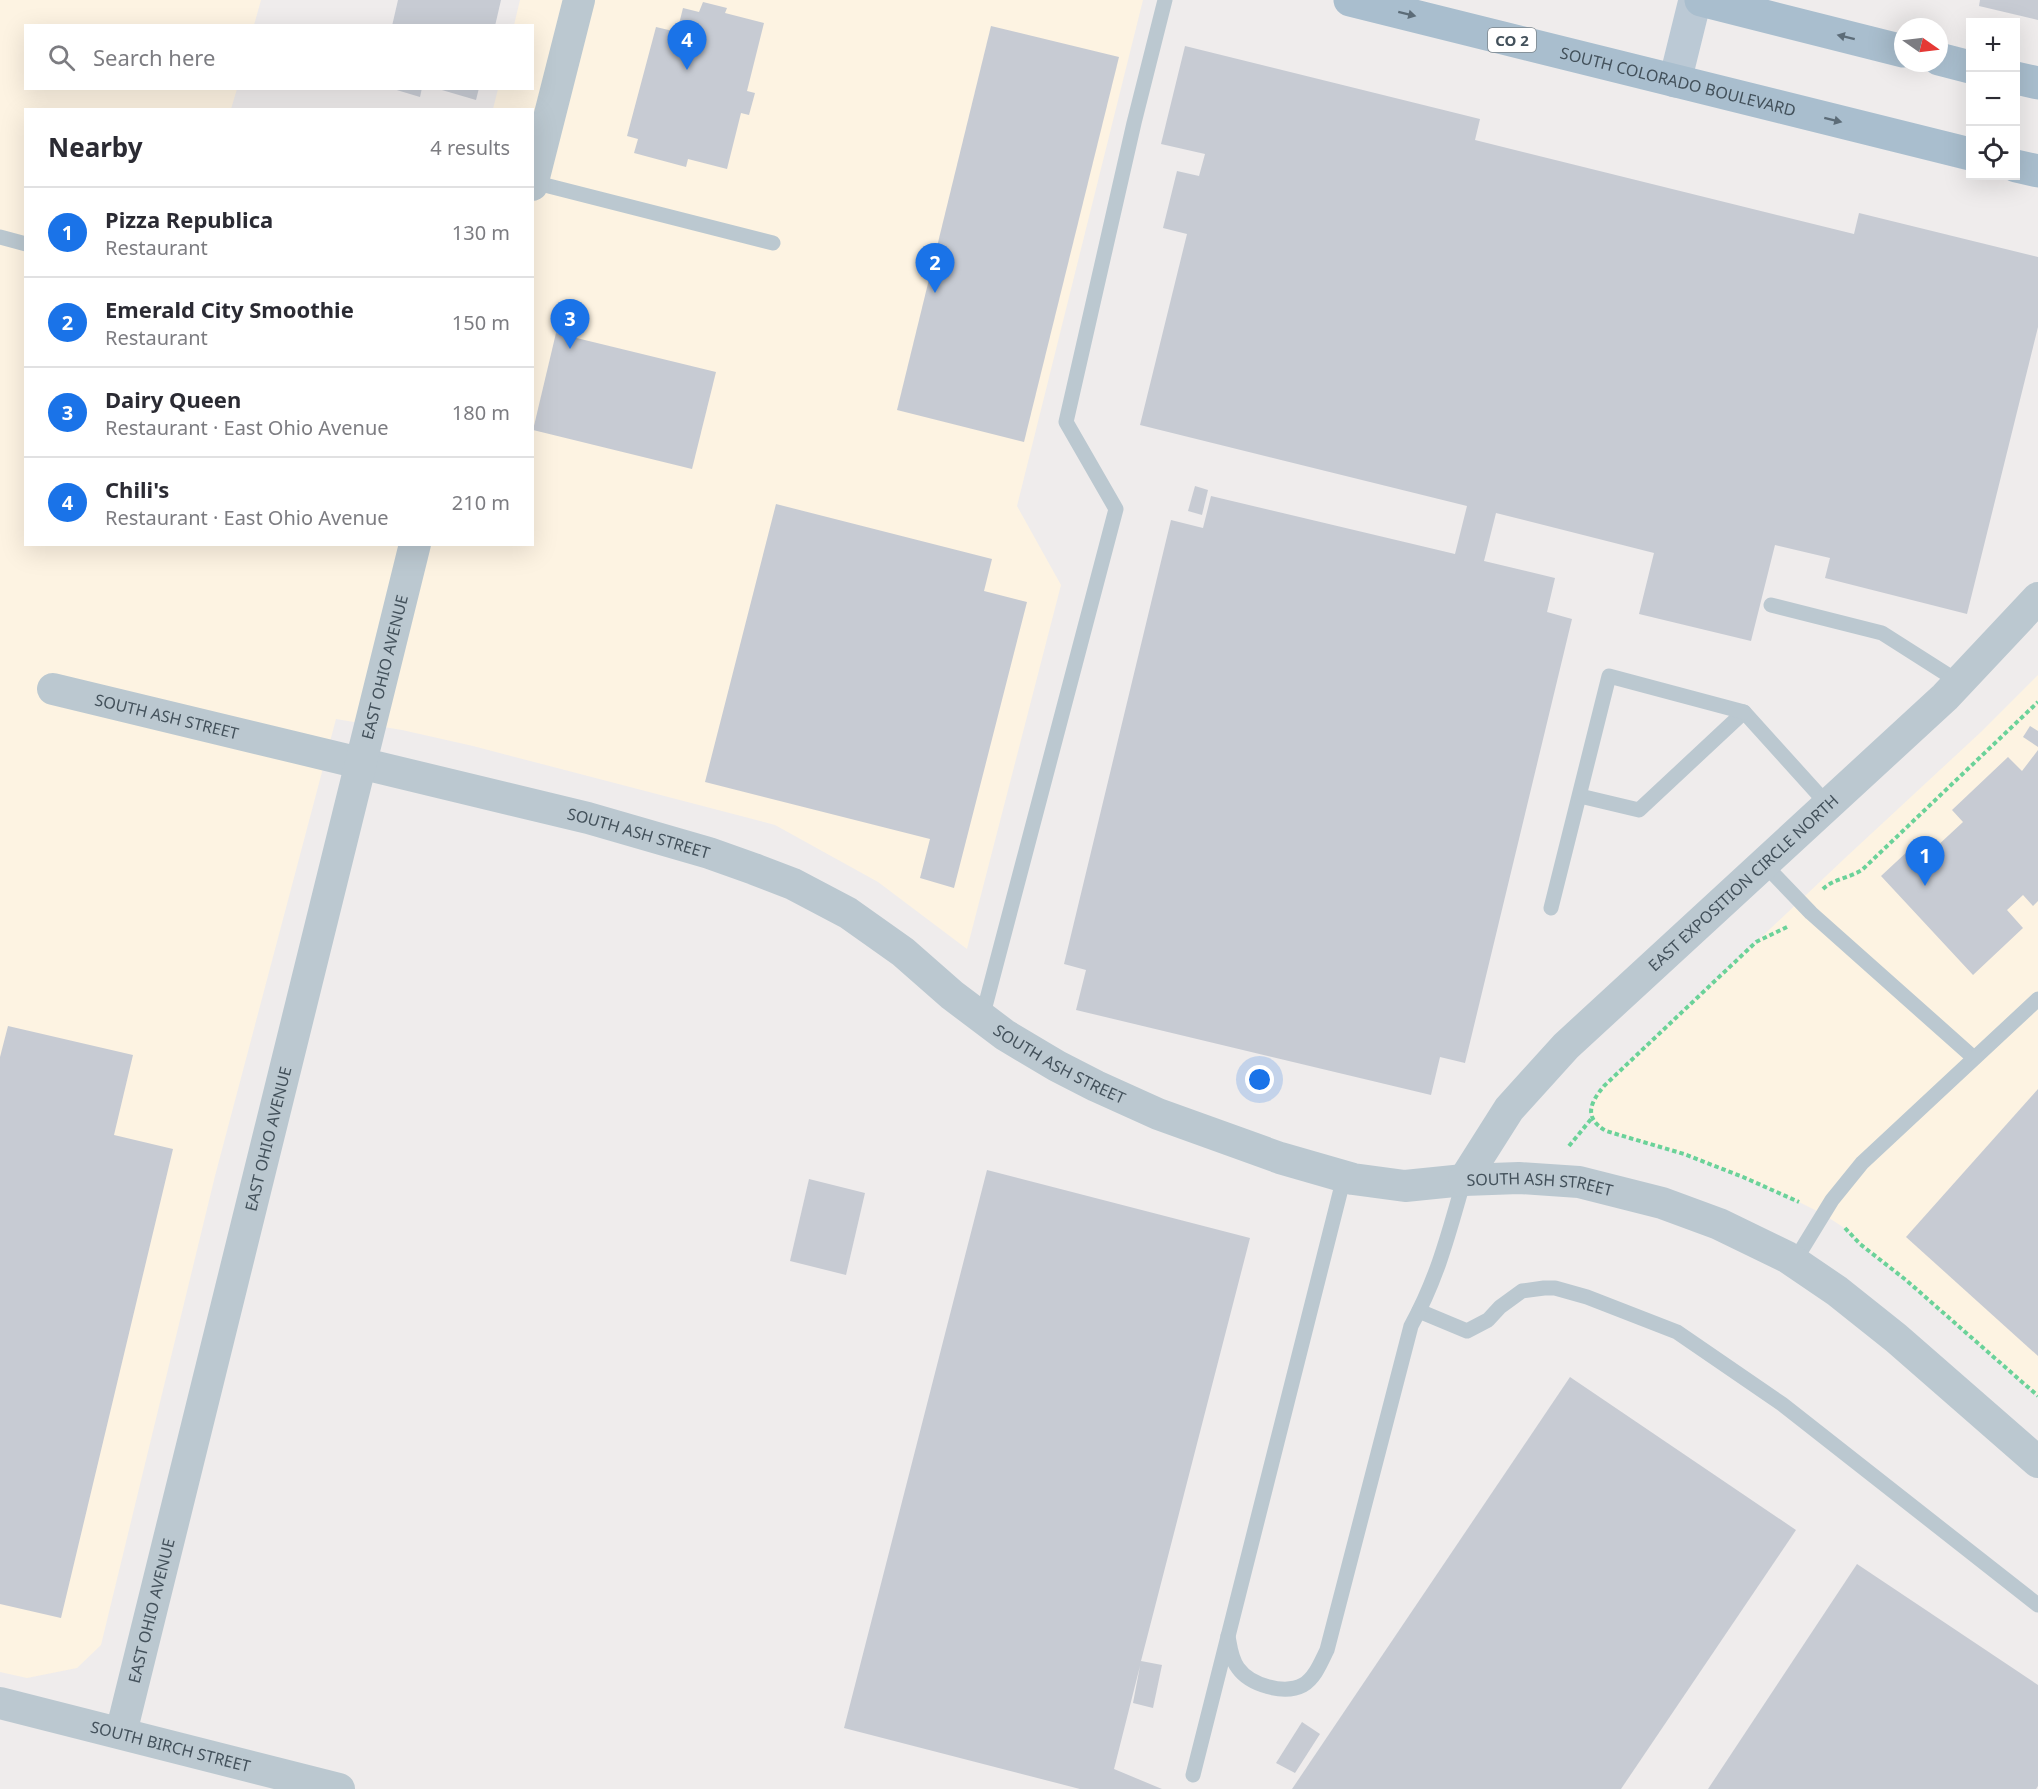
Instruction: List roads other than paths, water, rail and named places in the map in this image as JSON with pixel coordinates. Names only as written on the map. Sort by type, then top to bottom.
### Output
[{"type":"main road","name":"SOUTH COLORADO BOULEVARD","points":[[1350,0],[1966,153]]},
{"type":"main road","points":[[1701,0],[1894,49]]},
{"type":"main road","points":[[1948,61],[1966,66]]},
{"type":"main road","points":[[2020,79],[2038,83]]},
{"type":"main road","points":[[2020,166],[2038,171]]},
{"type":"street","points":[[534,180],[579,0]]},
{"type":"street","points":[[1675,81],[1695,0]]},
{"type":"street","name":"EAST OHIO AVENUE","points":[[122,1733],[415,546]]},
{"type":"street","name":"EAST EXPOSITION CIRCLE NORTH","points":[[1464,1179],[1509,1109],[1566,1046],[1959,682],[2038,598]]},
{"type":"street","name":"SOUTH ASH STREET","points":[[53,689],[643,832],[710,853],[826,900],[882,936],[982,1018],[1024,1047],[1107,1091],[1158,1113],[1280,1158],[1344,1177],[1405,1186],[1464,1179],[1542,1178],[1579,1182],[1662,1203],[1719,1224],[1794,1262],[1837,1291],[1888,1331],[2038,1462]]},
{"type":"street","name":"SOUTH BIRCH STREET","points":[[0,1703],[339,1789]]},
{"type":"lane","points":[[982,1018],[1116,509],[1066,422],[1134,123],[1165,0]]},
{"type":"lane","points":[[534,184],[773,243]]},
{"type":"lane","points":[[0,237],[24,243]]},
{"type":"lane","points":[[1771,605],[1882,633],[1959,682]]},
{"type":"lane","points":[[1551,908],[1609,676],[1744,712],[1828,805]]},
{"type":"lane","points":[[1580,796],[1639,810],[1744,712]]},
{"type":"lane","points":[[1764,864],[1806,908],[1974,1058]]},
{"type":"lane","points":[[1794,1262],[1827,1207],[1850,1177],[2038,999]]},
{"type":"lane","points":[[1193,1775],[1344,1177]]},
{"type":"lane","points":[[1228,1636],[1231,1654],[1238,1669],[1253,1682],[1289,1689],[1303,1684],[1317,1671],[1327,1650],[1411,1326],[1439,1265],[1464,1179]]},
{"type":"lane","points":[[1419,1311],[1467,1331],[1488,1320],[1500,1307],[1522,1291],[1544,1287],[1587,1297],[1677,1332],[1782,1404],[2038,1605]]},
{"type":"place","name":"Chili's","points":[[687,70]]},
{"type":"place","name":"Emerald City Smoothie","points":[[935,293]]},
{"type":"place","name":"Dairy Queen","points":[[570,349]]},
{"type":"place","name":"Pizza Republica","points":[[1925,886]]}]
